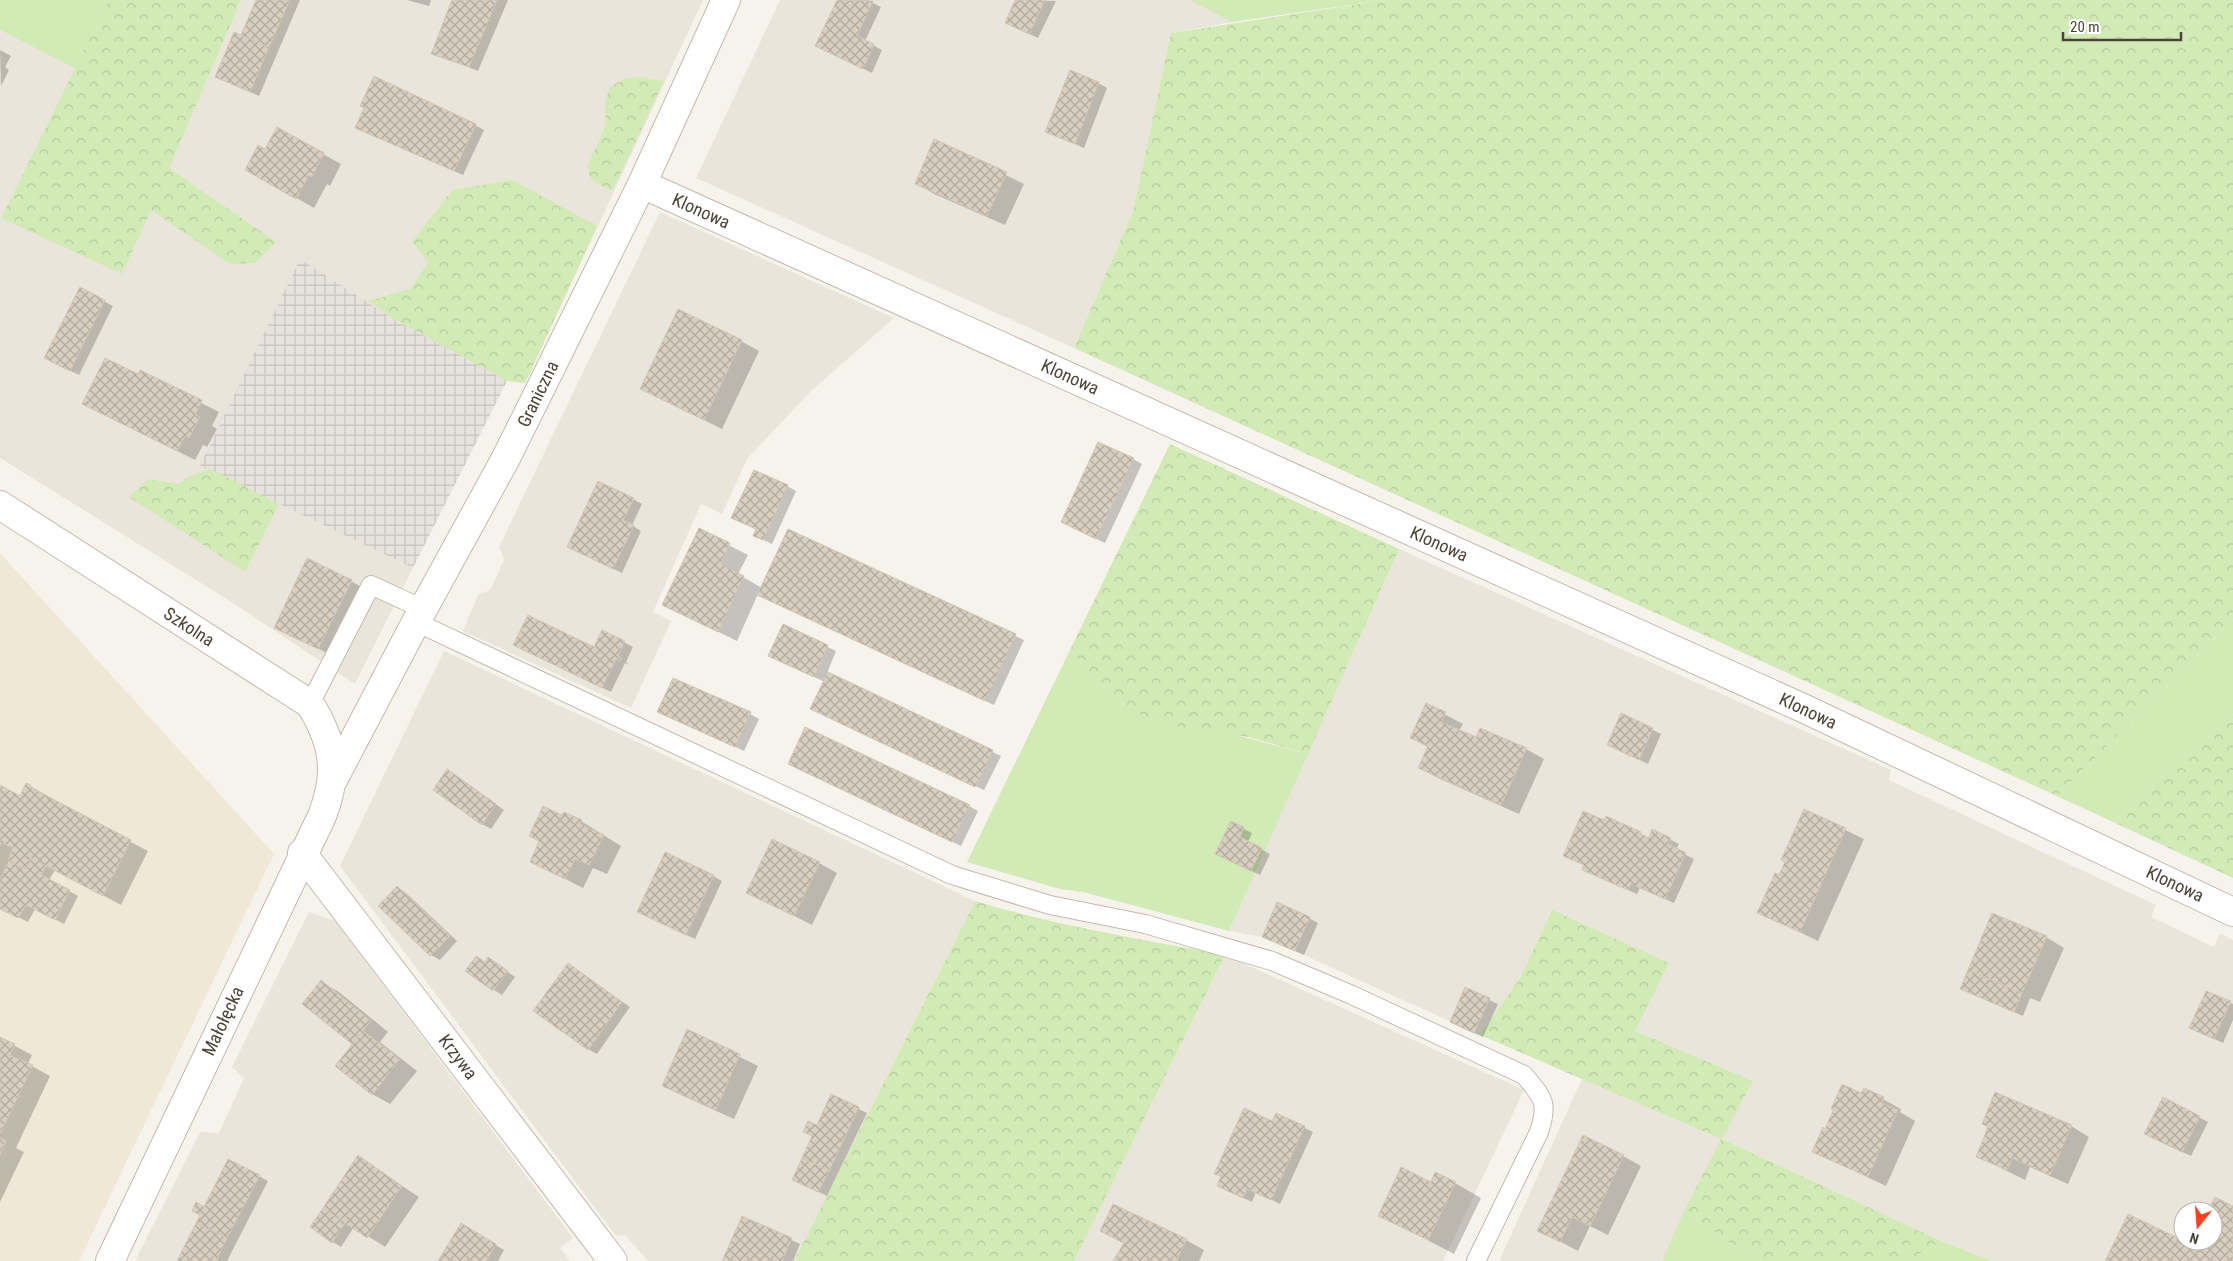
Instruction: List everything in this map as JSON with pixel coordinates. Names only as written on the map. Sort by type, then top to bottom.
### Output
[{"type":"street","name":"Graniczna","points":[[333,780],[419,616],[506,458],[642,184],[726,0]]},
{"type":"street","name":"Klonowa","points":[[642,184],[1805,709],[2233,912]]},
{"type":"street","name":"Szkolna","points":[[0,505],[310,704],[322,724],[327,737],[332,759],[333,780]]},
{"type":"street","name":"Małołęcka","points":[[110,1261],[302,853],[322,816],[333,780]]},
{"type":"street","name":"Krzywa","points":[[302,853],[613,1261]]},
{"type":"lane","points":[[310,704],[371,585],[419,616],[952,875],[1050,905],[1145,924],[1272,961],[1352,995],[1524,1075],[1537,1090],[1545,1105],[1544,1117],[1540,1132],[1476,1261]]},
{"type":"shaded area","points":[[241,0],[703,0],[525,383],[507,381],[392,318],[300,260],[201,465],[413,568],[355,684],[230,601],[0,458],[0,30],[76,69],[1,218],[150,210]]},
{"type":"shaded area","points":[[780,0],[1189,0],[1232,22],[1171,33],[1133,211],[1074,348],[696,178]]},
{"type":"shaded area","points":[[660,212],[894,318],[811,391],[747,459],[722,514],[701,504],[653,612],[671,621],[631,708],[463,631],[478,595],[490,590],[504,560],[499,547]]},
{"type":"shaded area","points":[[300,259],[392,318],[507,381],[413,568],[200,466]]},
{"type":"shaded area","points":[[1399,549],[1891,770],[1889,780],[2156,905],[2151,917],[2214,947],[2220,933],[2233,940],[2233,1261],[1992,1261],[1941,1241],[1722,1139],[1662,1261],[1499,1261],[1582,1079],[1721,1139],[1753,1081],[1635,1031],[1552,910],[1520,978],[1480,1035],[1262,937],[1229,931]]},
{"type":"shaded area","points":[[0,553],[274,854],[79,1261],[0,1261]]},
{"type":"shaded area","points":[[444,651],[975,901],[794,1261],[648,1261],[625,1235],[616,1236],[340,866]]},
{"type":"shaded area","points":[[309,912],[335,921],[573,1238],[560,1248],[570,1261],[135,1261],[200,1132],[219,1133],[244,1078],[232,1067]]},
{"type":"shaded area","points":[[1225,955],[1524,1090],[1443,1261],[1074,1261]]},
{"type":"green space","points":[[0,0],[109,0],[76,69],[0,30]]},
{"type":"green space","points":[[109,0],[241,0],[169,168],[276,242],[255,263],[230,264],[151,210],[122,274],[1,218]]},
{"type":"green space","points":[[1189,0],[1385,0],[1232,22]]},
{"type":"green space","points":[[1385,0],[2233,0],[2233,620],[2057,796],[1074,348],[1133,211],[1171,33]]},
{"type":"green space","points":[[641,77],[664,81],[612,191],[594,182],[589,175],[588,165],[606,124],[605,102],[610,87],[626,78]]},
{"type":"green space","points":[[512,180],[597,226],[525,383],[507,381],[392,318],[368,301],[410,289],[428,262],[412,242],[452,190]]},
{"type":"green space","points":[[1170,444],[1399,549],[1308,754],[1248,737],[1156,723],[1124,705],[1100,684],[1070,650]]},
{"type":"green space","points":[[211,469],[279,504],[245,572],[129,497],[148,479],[179,484],[188,477]]},
{"type":"green space","points":[[2233,620],[2233,714],[2113,822],[2057,796]]},
{"type":"green space","points":[[1070,650],[1100,684],[1124,705],[1308,754],[1229,931],[1083,892],[1060,889],[967,862]]},
{"type":"green space","points":[[2233,714],[2233,878],[2113,822]]},
{"type":"green space","points":[[975,901],[1068,925],[1225,955],[1074,1261],[794,1261]]},
{"type":"green space","points":[[1552,910],[1669,963],[1635,1031],[1753,1081],[1722,1139],[1941,1241],[1908,1261],[1764,1261],[1733,1245],[1684,1211],[1721,1139],[1480,1035],[1520,978]]},
{"type":"green space","points":[[1684,1211],[1733,1245],[1764,1261],[1662,1261]]},
{"type":"green space","points":[[1941,1241],[1992,1261],[1908,1261]]},
{"type":"building","points":[[256,0],[290,0],[269,47],[241,35]]},
{"type":"building","points":[[452,0],[497,0],[469,67],[431,54]]},
{"type":"building","points":[[837,0],[873,1],[857,36],[874,44],[863,69],[815,46]]},
{"type":"building","points":[[1015,0],[1045,0],[1029,34],[1005,23]]},
{"type":"building","points":[[234,32],[269,47],[250,92],[215,77]]},
{"type":"building","points":[[1070,70],[1099,82],[1075,144],[1045,132]]},
{"type":"building","points":[[374,76],[476,124],[454,171],[355,128],[364,108],[360,106]]},
{"type":"building","points":[[277,127],[324,153],[312,177],[309,175],[296,199],[245,170],[258,145],[265,149]]},
{"type":"building","points":[[934,139],[1007,172],[987,216],[915,184]]},
{"type":"building","points":[[80,287],[105,300],[70,371],[44,358]]},
{"type":"building","points":[[678,309],[742,340],[704,420],[640,389]]},
{"type":"building","points":[[105,358],[138,374],[140,370],[202,400],[195,415],[200,417],[189,438],[185,436],[177,451],[82,404]]},
{"type":"building","points":[[1098,442],[1134,458],[1096,539],[1061,522]]},
{"type":"building","points":[[754,470],[788,485],[763,540],[753,536],[756,529],[731,518]]},
{"type":"building","points":[[598,481],[634,498],[623,520],[634,525],[613,569],[567,547]]},
{"type":"building","points":[[699,528],[730,543],[721,564],[744,576],[718,632],[662,605]]},
{"type":"building","points":[[788,529],[1016,634],[985,701],[757,595]]},
{"type":"building","points":[[307,558],[352,580],[318,649],[274,628]]},
{"type":"building","points":[[528,615],[594,647],[602,630],[625,641],[618,656],[621,658],[620,661],[616,659],[602,688],[513,645]]},
{"type":"building","points":[[783,624],[828,645],[814,677],[768,656]]},
{"type":"building","points":[[828,672],[993,750],[975,787],[810,709]]},
{"type":"building","points":[[673,678],[751,712],[735,747],[657,712]]},
{"type":"building","points":[[1426,703],[1446,712],[1441,722],[1476,737],[1480,728],[1527,748],[1501,805],[1418,768],[1428,746],[1410,738]]},
{"type":"building","points":[[1621,713],[1653,728],[1639,760],[1607,745]]},
{"type":"building","points":[[805,727],[970,805],[952,842],[788,764]]},
{"type":"building","points":[[447,769],[496,804],[482,825],[433,790]]},
{"type":"building","points":[[26,783],[31,785],[30,787],[131,840],[103,896],[31,858],[26,869],[8,860],[13,848],[2,843],[0,846],[0,785],[20,796]]},
{"type":"building","points":[[543,806],[562,815],[564,812],[582,820],[580,824],[604,835],[589,865],[575,859],[565,879],[530,862],[539,841],[529,836]]},
{"type":"building","points":[[1804,809],[1846,828],[1800,932],[1757,913],[1775,873],[1779,875],[1785,862],[1781,860]]},
{"type":"building","points":[[1583,811],[1604,820],[1606,816],[1641,832],[1640,834],[1649,838],[1652,829],[1671,838],[1668,844],[1686,853],[1665,899],[1631,884],[1628,890],[1582,870],[1584,865],[1563,856]]},
{"type":"building","points":[[1231,821],[1244,827],[1240,837],[1262,848],[1251,871],[1215,854]]},
{"type":"building","points":[[772,839],[820,862],[794,916],[746,893]]},
{"type":"building","points":[[665,852],[714,875],[686,935],[637,912]]},
{"type":"building","points":[[31,858],[46,866],[41,875],[70,890],[55,920],[26,905],[18,918],[0,909],[0,879],[9,861],[26,869]]},
{"type":"building","points":[[397,886],[450,936],[430,956],[378,906]]},
{"type":"building","points":[[1277,902],[1310,917],[1295,951],[1262,937]]},
{"type":"building","points":[[1992,913],[2047,936],[2022,993],[1968,970]]},
{"type":"building","points":[[476,956],[485,962],[488,957],[508,971],[493,991],[465,971]]},
{"type":"building","points":[[568,963],[622,1002],[588,1050],[533,1011]]},
{"type":"building","points":[[1968,970],[2022,993],[2014,1012],[1960,989]]},
{"type":"building","points":[[321,980],[371,1021],[352,1044],[302,1004]]},
{"type":"building","points":[[1465,987],[1490,998],[1474,1033],[1450,1022]]},
{"type":"building","points":[[2206,991],[2231,1001],[2214,1039],[2189,1028]]},
{"type":"building","points":[[687,1029],[740,1054],[716,1110],[662,1086]]},
{"type":"building","points":[[363,1031],[400,1059],[372,1095],[335,1066]]},
{"type":"building","points":[[0,1037],[15,1044],[10,1055],[33,1065],[0,1134]]},
{"type":"building","points":[[1842,1084],[1861,1093],[1864,1088],[1884,1097],[1882,1103],[1898,1110],[1868,1177],[1812,1152],[1823,1127],[1825,1129],[1833,1111],[1831,1109]]},
{"type":"building","points":[[1995,1092],[2072,1125],[2050,1175],[2012,1158],[2007,1170],[1976,1157],[1988,1127],[1982,1124]]},
{"type":"building","points":[[831,1094],[859,1107],[829,1171],[802,1158],[812,1136],[803,1132],[808,1121],[817,1125]]},
{"type":"building","points":[[2163,1097],[2200,1116],[2182,1152],[2144,1134]]},
{"type":"building","points":[[1244,1108],[1272,1121],[1276,1113],[1305,1126],[1271,1200],[1247,1189],[1243,1198],[1217,1186],[1221,1176],[1214,1174]]},
{"type":"building","points":[[1583,1135],[1624,1155],[1590,1226],[1572,1217],[1560,1242],[1537,1231]]},
{"type":"building","points":[[0,1137],[6,1141],[0,1155]]},
{"type":"building","points":[[358,1155],[402,1186],[367,1238],[323,1208]]},
{"type":"building","points":[[802,1158],[829,1171],[818,1192],[792,1180]]},
{"type":"building","points":[[228,1159],[260,1175],[227,1238],[196,1223],[200,1215],[192,1211],[196,1202],[204,1207]]},
{"type":"building","points":[[1401,1167],[1431,1182],[1435,1172],[1456,1182],[1428,1240],[1378,1216]]},
{"type":"building","points":[[2215,1197],[2223,1201],[2213,1201]]},
{"type":"building","points":[[2223,1201],[2233,1206],[2233,1261],[2105,1261],[2128,1214],[2173,1236],[2173,1251],[2223,1251]]},
{"type":"building","points":[[1113,1204],[1187,1239],[1176,1261],[1113,1261],[1124,1243],[1100,1231]]},
{"type":"building","points":[[323,1208],[345,1223],[332,1243],[310,1227]]},
{"type":"building","points":[[742,1216],[792,1238],[782,1261],[722,1261]]},
{"type":"building","points":[[196,1223],[227,1238],[216,1261],[177,1261]]},
{"type":"building","points":[[461,1223],[496,1244],[486,1261],[438,1261]]}]
